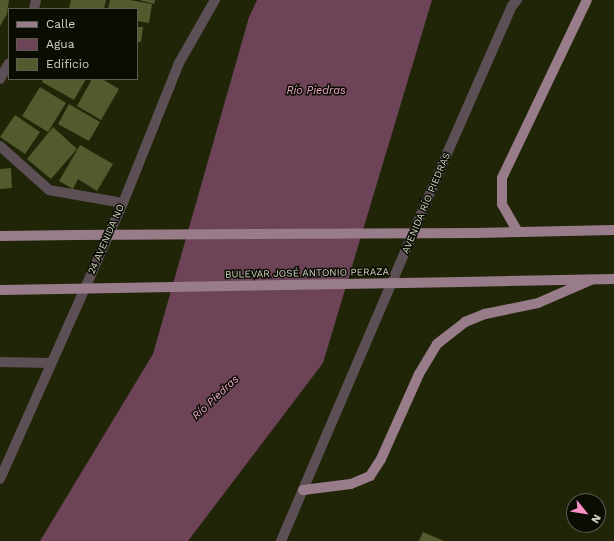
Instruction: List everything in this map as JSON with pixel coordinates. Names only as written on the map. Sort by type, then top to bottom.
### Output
[{"type":"main road","points":[[518,232],[502,204],[502,178],[586,0]]},
{"type":"main road","points":[[0,236],[75,234],[476,233],[614,230]]},
{"type":"main road","name":"BULEVAR JOSÉ ANTONIO PERAZA","points":[[0,290],[614,279]]},
{"type":"main road","points":[[303,490],[351,484],[370,476],[381,460],[419,374],[437,344],[465,322],[485,314],[538,303],[591,280]]},
{"type":"street","name":"24 AVENIDA NO","points":[[0,479],[123,203],[179,63],[215,0]]},
{"type":"street","name":"AVENIDA RÍO PIEDRAS","points":[[281,541],[512,6],[517,0]]},
{"type":"street","points":[[0,79],[8,65]]},
{"type":"street","points":[[0,146],[49,190],[123,203]]},
{"type":"street","points":[[0,362],[51,363]]},
{"type":"water","name":"Río Piedras","points":[[257,0],[432,0],[323,363],[188,541],[40,541],[153,354],[249,17]]},
{"type":"building","points":[[0,0],[9,0],[7,14],[0,26]]},
{"type":"building","points":[[71,0],[106,0],[104,8],[69,8]]},
{"type":"building","points":[[110,0],[130,0],[152,4],[149,23],[138,21],[138,8],[108,8]]},
{"type":"building","points":[[139,0],[155,0],[154,4]]},
{"type":"building","points":[[138,27],[143,27],[141,42],[138,42]]},
{"type":"building","points":[[43,80],[85,80],[74,100],[42,82]]},
{"type":"building","points":[[91,80],[104,80],[119,89],[101,120],[77,106]]},
{"type":"building","points":[[40,87],[66,103],[48,132],[22,116]]},
{"type":"building","points":[[69,104],[100,122],[89,141],[58,124]]},
{"type":"building","points":[[15,115],[40,132],[25,154],[0,137]]},
{"type":"building","points":[[53,127],[77,149],[51,179],[27,159]]},
{"type":"building","points":[[80,145],[113,164],[97,191],[78,179],[73,189],[59,181]]},
{"type":"building","points":[[11,168],[12,188],[0,189],[0,169]]},
{"type":"building","points":[[423,532],[444,541],[419,541]]}]
